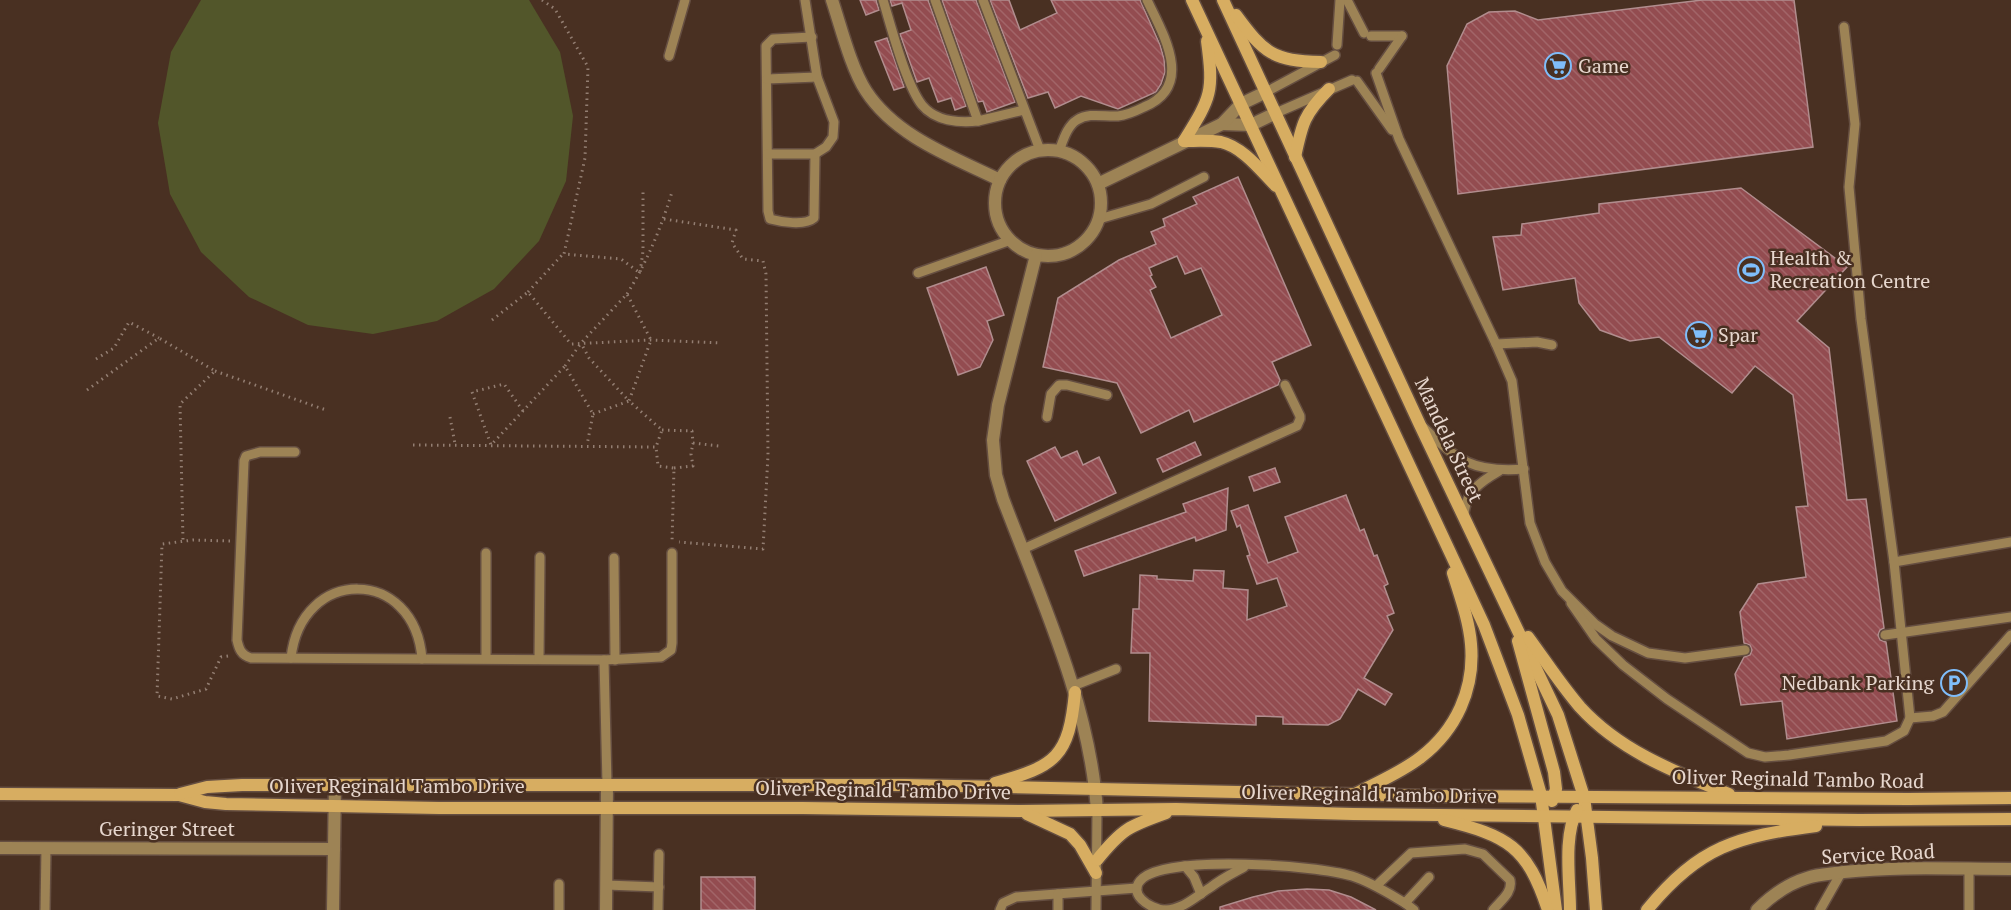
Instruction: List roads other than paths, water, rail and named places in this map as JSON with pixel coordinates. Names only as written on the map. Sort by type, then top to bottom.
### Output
[{"type":"main road","points":[[1192,0],[1484,625],[1514,705],[1541,795],[1556,910]]},
{"type":"main road","points":[[1224,0],[1250,34],[1268,51],[1296,61],[1322,62]]},
{"type":"main road","name":"Mandela Street","points":[[1224,0],[1420,425],[1558,715],[1584,797],[1596,910]]},
{"type":"main road","points":[[1184,141],[1203,109],[1210,89],[1211,68],[1206,30]]},
{"type":"main road","points":[[1295,157],[1306,116],[1313,105],[1329,89]]},
{"type":"main road","points":[[1184,141],[1210,141],[1230,145],[1281,191]]},
{"type":"main road","points":[[1356,794],[1420,758],[1445,734],[1459,712],[1468,681],[1471,645],[1443,535]]},
{"type":"main road","points":[[1510,611],[1552,760],[1556,782],[1555,795],[1545,816]]},
{"type":"main road","points":[[1510,611],[1580,706],[1598,724],[1638,753],[1738,797]]},
{"type":"main road","points":[[979,787],[1037,770],[1054,758],[1069,733],[1074,689]]},
{"type":"main road","name":"Oliver Reginald Tambo Drive","points":[[0,794],[179,795],[222,786],[334,784],[607,784],[1096,788],[1584,797]]},
{"type":"main road","name":"Oliver Reginald Tambo Drive","points":[[179,795],[226,804],[439,808],[608,807],[1021,811],[1176,809],[1587,817]]},
{"type":"main road","points":[[1570,910],[1569,840],[1573,817],[1584,797]]},
{"type":"main road","name":"Oliver Reginald Tambo Road","points":[[1584,797],[1939,800],[2011,798]]},
{"type":"main road","points":[[1097,860],[1122,832],[1138,823],[1176,809]]},
{"type":"main road","points":[[1021,811],[1070,834],[1080,845],[1096,873]]},
{"type":"main road","points":[[1421,815],[1488,832],[1510,844],[1527,860],[1540,885],[1548,910]]},
{"type":"main road","name":"Oliver Reginald Tambo Road","points":[[1587,817],[2011,819]]},
{"type":"main road","points":[[1647,910],[1679,874],[1720,848],[1754,835],[1859,820]]},
{"type":"street","points":[[832,0],[865,90],[887,117],[907,133],[1000,180]]},
{"type":"street","points":[[1098,184],[1222,124],[1241,104],[1266,92]]},
{"type":"street","points":[[1222,124],[1251,125],[1276,114]]},
{"type":"street","points":[[1040,150],[1059,151],[1079,160],[1090,170],[1098,184],[1102,201],[1099,219],[1092,234],[1081,245],[1059,255],[1036,255],[1019,247],[1005,234],[997,217],[995,198],[1000,180],[1017,160],[1040,150]]},
{"type":"street","points":[[1036,255],[998,405],[993,440],[996,475],[1074,689],[1087,735],[1096,788],[1097,811]]},
{"type":"street","points":[[333,910],[334,784]]},
{"type":"street","points":[[606,910],[607,784]]},
{"type":"street","name":"Geringer Street","points":[[0,848],[334,849]]},
{"type":"street","name":"Service Road","points":[[1757,910],[1785,888],[1808,878],[1884,869],[2011,869]]},
{"type":"lane","points":[[669,56],[685,0]]},
{"type":"lane","points":[[768,154],[815,154],[829,143],[835,128],[817,77],[805,0]]},
{"type":"lane","points":[[883,0],[909,80],[922,106],[939,117],[952,121],[978,121],[1024,110]]},
{"type":"lane","points":[[935,0],[978,121]]},
{"type":"lane","points":[[983,0],[1040,150]]},
{"type":"lane","points":[[1059,151],[1070,127],[1077,119],[1087,116],[1127,114],[1153,103],[1164,92],[1171,75],[1172,58],[1148,0]]},
{"type":"lane","points":[[1337,45],[1340,0]]},
{"type":"lane","points":[[1347,0],[1367,34],[1402,36],[1378,71],[1399,139],[1512,381],[1530,523],[1554,578],[1596,639],[1623,665],[1666,699],[1748,753],[1765,757],[1887,741],[1904,731],[1910,718],[1894,562],[1861,319],[1849,187],[1855,124],[1844,27]]},
{"type":"lane","points":[[812,37],[769,41],[766,47],[769,216],[778,221],[799,222],[810,222],[815,216],[815,154]]},
{"type":"lane","points":[[1266,92],[1335,55]]},
{"type":"lane","points":[[767,79],[817,77]]},
{"type":"lane","points":[[1276,114],[1329,89],[1354,81],[1399,139]]},
{"type":"lane","points":[[1099,219],[1151,204],[1204,177]]},
{"type":"lane","points":[[918,273],[1011,240]]},
{"type":"lane","points":[[1496,344],[1537,342],[1552,345]]},
{"type":"lane","points":[[1047,417],[1052,390],[1059,385],[1107,394]]},
{"type":"lane","points":[[1023,549],[1297,426],[1300,416],[1285,385]]},
{"type":"lane","points":[[1420,425],[1457,457],[1476,466],[1499,471],[1524,469]]},
{"type":"lane","points":[[296,452],[260,452],[246,456],[243,465],[237,640],[241,652],[250,658],[615,660],[661,657],[671,650],[672,642],[672,554]]},
{"type":"lane","points":[[1464,518],[1465,503],[1473,489],[1499,471]]},
{"type":"lane","points":[[1894,562],[2011,542]]},
{"type":"lane","points":[[486,553],[486,658]]},
{"type":"lane","points":[[539,659],[540,557]]},
{"type":"lane","points":[[614,558],[615,660]]},
{"type":"lane","points":[[291,658],[295,635],[316,606],[333,593],[363,589],[386,597],[405,612],[418,637],[422,659]]},
{"type":"lane","points":[[1571,603],[1612,636],[1648,653],[1685,658],[1745,650]]},
{"type":"lane","points":[[1885,634],[2011,617]]},
{"type":"lane","points":[[1910,718],[1933,716],[1943,712],[2011,634]]},
{"type":"lane","points":[[604,660],[607,784]]},
{"type":"lane","points":[[1074,689],[1116,669]]},
{"type":"lane","points":[[1096,910],[1097,811]]},
{"type":"lane","points":[[45,910],[46,848]]},
{"type":"lane","points":[[1376,886],[1411,853],[1431,850],[1471,850],[1487,857],[1510,880],[1509,892],[1492,910]]},
{"type":"lane","points":[[658,910],[659,854]]},
{"type":"lane","points":[[1249,865],[1224,878],[1178,909],[1164,910],[1149,907],[1141,899],[1137,888],[1142,879],[1155,872],[1185,866],[1249,865],[1332,872],[1351,876],[1376,886],[1414,910]]},
{"type":"lane","points":[[1185,866],[1194,877],[1201,894]]},
{"type":"lane","points":[[1969,869],[1969,910]]},
{"type":"lane","points":[[1820,910],[1841,873]]},
{"type":"lane","points":[[1405,903],[1430,877]]},
{"type":"lane","points":[[558,910],[559,884]]},
{"type":"lane","points":[[606,885],[659,887]]},
{"type":"lane","points":[[1000,910],[1007,899],[1137,888]]},
{"type":"lane","points":[[1058,894],[1058,910]]},
{"type":"place","name":"Game","points":[[1558,66]]},
{"type":"place","name":"Health & Recreation Centre","points":[[1751,270]]},
{"type":"place","name":"Spar","points":[[1699,335]]},
{"type":"place","name":"Nedbank Parking","points":[[1954,683]]}]
